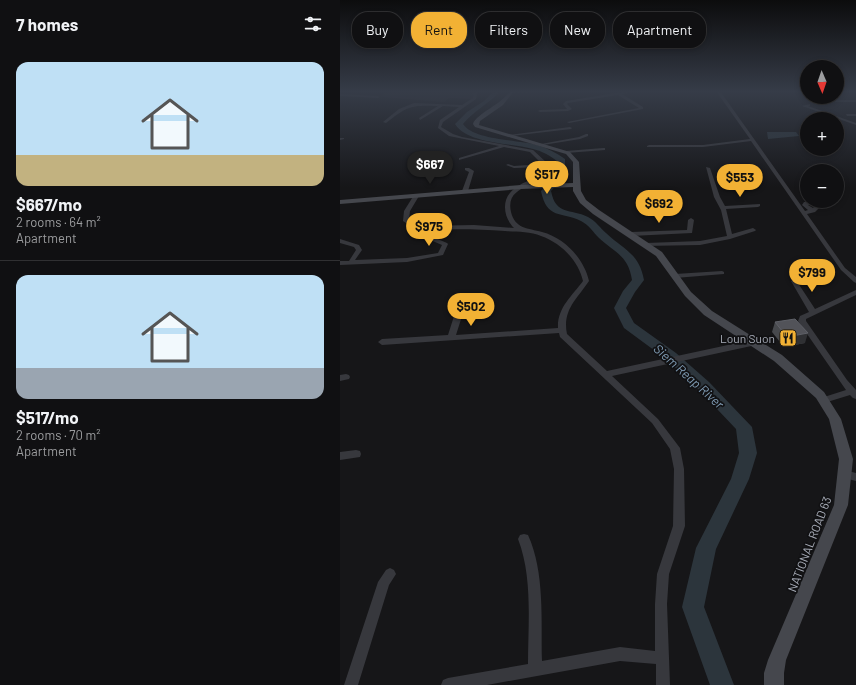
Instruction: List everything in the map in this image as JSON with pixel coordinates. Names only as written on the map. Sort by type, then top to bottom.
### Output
[{"type":"street","points":[[440,123],[439,127],[451,135],[531,151],[538,156],[544,165],[542,174],[538,179],[514,191],[507,206],[513,222],[520,230]]},
{"type":"street","points":[[476,123],[481,128],[543,144],[566,152],[603,149]]},
{"type":"street","points":[[740,123],[843,270],[856,281]]},
{"type":"street","points":[[511,135],[570,128]]},
{"type":"street","points":[[543,144],[580,138],[586,135]]},
{"type":"street","points":[[649,146],[703,146],[752,140]]},
{"type":"street","points":[[461,159],[503,146]]},
{"type":"street","name":"NATIONAL ROAD 63","points":[[566,152],[576,162],[571,185],[583,201],[604,218],[631,234],[659,254],[688,294],[708,313],[756,342],[778,358],[824,400],[835,419],[846,460],[841,504],[777,660],[774,673],[774,685]]},
{"type":"street","points":[[508,165],[514,167],[544,165]]},
{"type":"street","points":[[708,168],[717,197],[723,208],[730,237]]},
{"type":"street","points":[[465,191],[472,171],[467,169]]},
{"type":"street","points":[[340,202],[524,186],[571,185]]},
{"type":"street","points":[[341,264],[351,262],[366,263],[407,260],[441,254],[445,244],[423,235],[417,222],[406,221],[405,218],[407,211],[416,196]]},
{"type":"street","points":[[723,208],[758,206]]},
{"type":"street","points":[[804,213],[813,211]]},
{"type":"street","points":[[631,234],[690,232],[691,220]]},
{"type":"street","points":[[421,228],[481,227],[520,230],[544,234],[559,243],[575,257],[581,265],[586,275],[586,281],[562,311],[561,330],[567,340],[607,374],[655,421],[674,448],[680,469],[679,526],[663,574],[661,604],[663,685]]},
{"type":"street","points":[[646,245],[700,243],[730,237],[753,230]]},
{"type":"street","points":[[340,241],[357,246],[359,250],[351,262]]},
{"type":"street","points":[[675,276],[722,273]]},
{"type":"street","points":[[794,281],[813,312]]},
{"type":"street","points":[[824,400],[854,393],[804,326],[803,318],[856,292]]},
{"type":"street","points":[[451,338],[459,313]]},
{"type":"street","points":[[382,342],[561,330]]},
{"type":"street","points":[[607,374],[756,342]]},
{"type":"street","points":[[340,456],[356,454]]},
{"type":"street","points":[[844,474],[856,477]]},
{"type":"street","points":[[524,540],[528,547],[531,569],[535,669]]},
{"type":"street","points":[[352,685],[384,582],[390,574]]},
{"type":"street","points":[[448,685],[620,654],[662,658]]},
{"type":"shaded area","points":[[767,132],[796,132],[799,136],[768,139]]},
{"type":"building","points":[[795,319],[808,333],[787,337],[775,322]]},
{"type":"waterway","name":"Siem Reap River","points":[[460,123],[459,124],[462,129],[466,132],[477,136],[536,147],[554,155],[562,161],[561,175],[546,191],[548,201],[557,211],[577,216],[591,223],[602,235],[627,254],[631,259],[637,272],[638,280],[629,291],[620,308],[629,325],[671,356],[704,386],[744,427],[748,453],[740,479],[706,548],[693,607],[722,685]]},
{"type":"place","name":"Loun Suon","points":[[788,338]]}]
